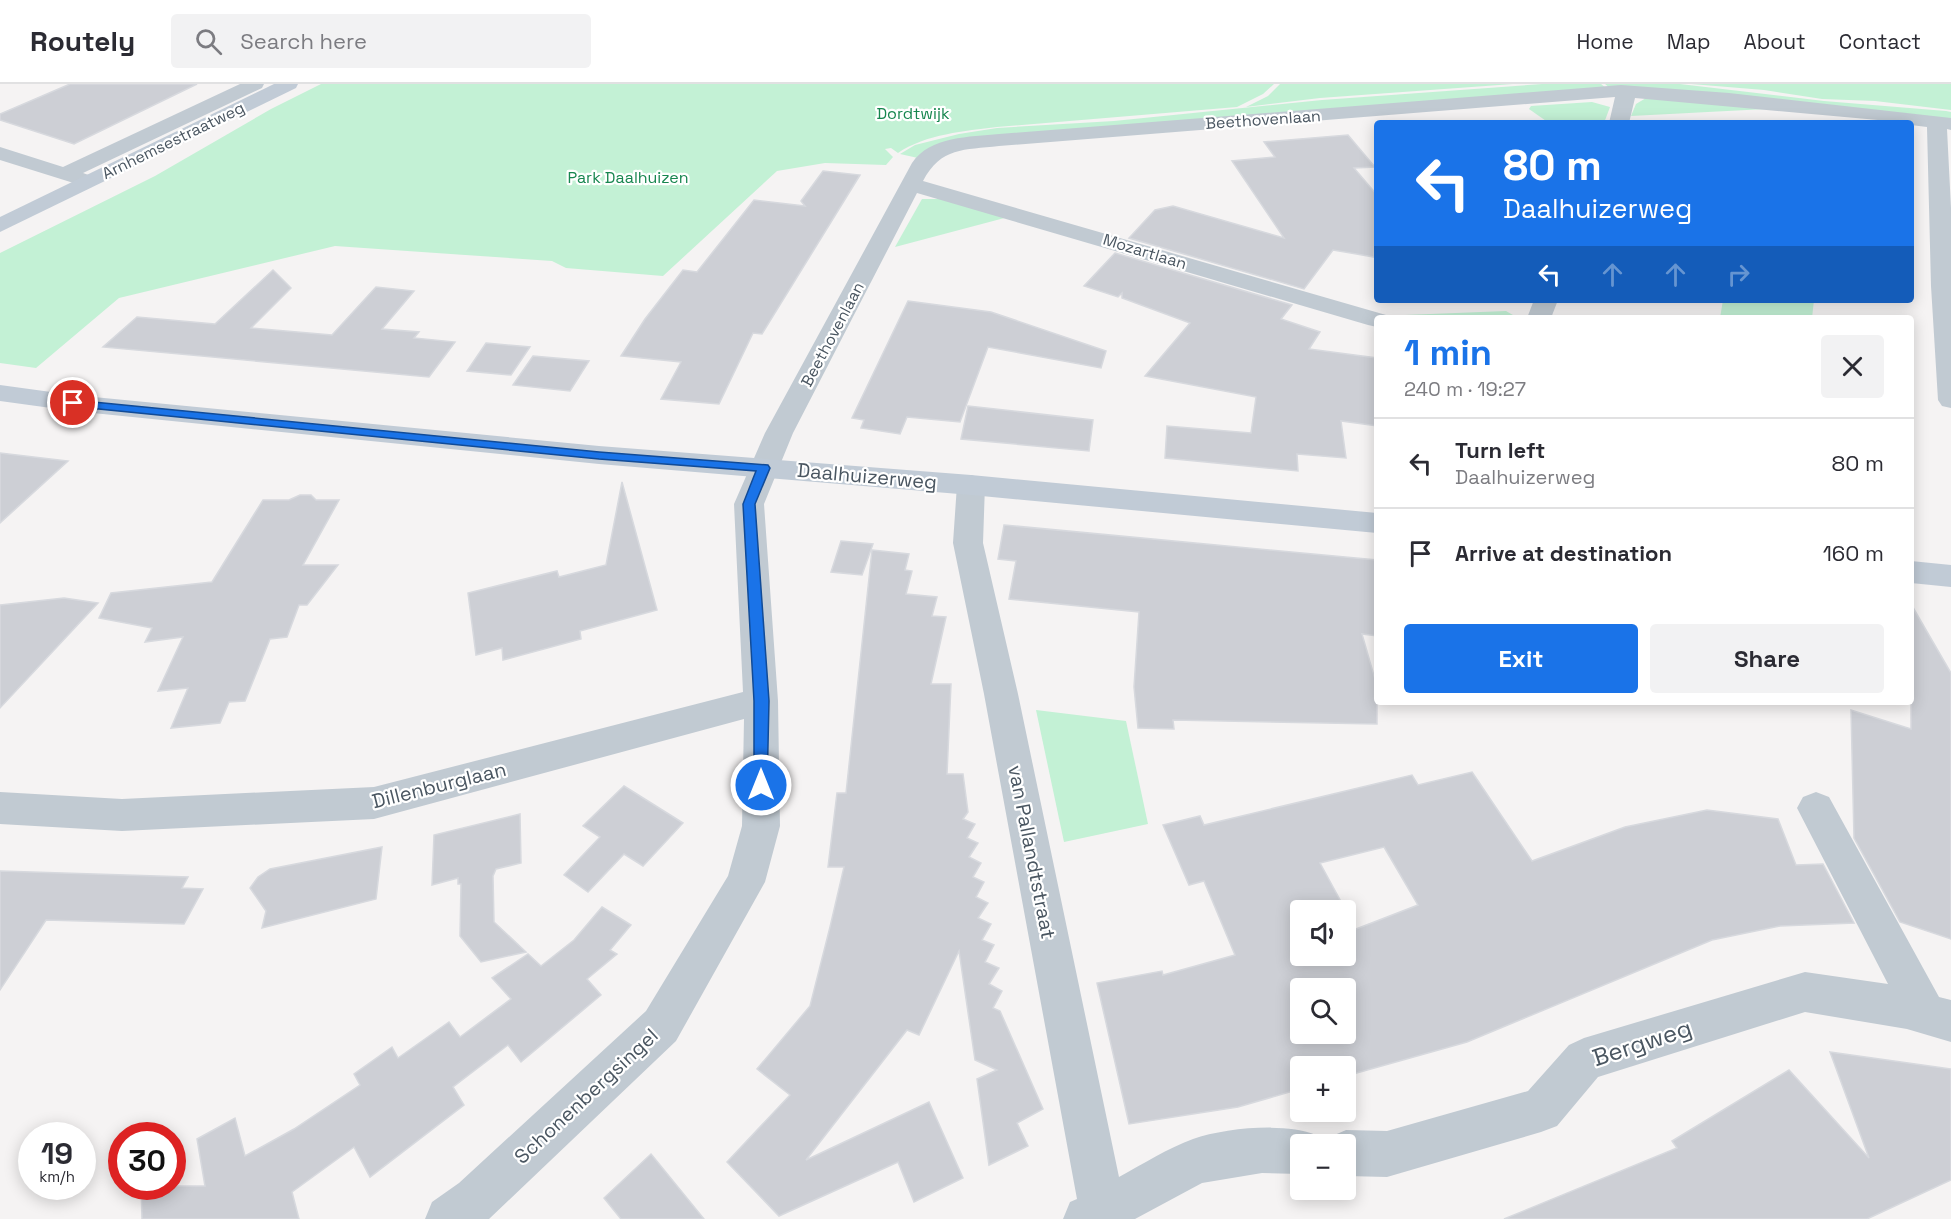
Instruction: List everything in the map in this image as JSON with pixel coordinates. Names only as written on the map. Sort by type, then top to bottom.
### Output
[{"type":"main road","name":"Arnhemsestraatweg","points":[[0,225],[289,84]]},
{"type":"main road","name":"Daalhuizerweg","points":[[0,393],[73,403],[587,454],[971,485],[1374,523]]},
{"type":"main road","points":[[1914,572],[1951,576]]},
{"type":"street","name":"Arnhemsestraatweg","points":[[66,173],[255,84]]},
{"type":"street","points":[[1620,120],[1626,99],[1621,91]]},
{"type":"street","name":"Beethovenlaan","points":[[764,468],[922,163],[932,154],[969,143],[1621,91],[1663,93],[1944,123]]},
{"type":"street","points":[[1944,123],[1951,400]]},
{"type":"street","points":[[0,153],[66,173]]},
{"type":"street","name":"Arnhemsestraatweg","points":[[66,173],[89,181]]},
{"type":"street","name":"Mozartlaan","points":[[911,185],[945,192],[1374,319]]},
{"type":"street","name":"Schonenbergsingel","points":[[449,1219],[476,1200],[662,1026],[746,882],[761,826],[762,701],[749,504],[764,468]]},
{"type":"street","name":"van Pallandtstraat","points":[[971,485],[968,543],[1001,694],[1098,1216]]},
{"type":"street","name":"Dillenburglaan","points":[[0,808],[123,815],[374,803],[762,701]]},
{"type":"street","name":"Bergweg","points":[[1815,808],[1938,1017]]},
{"type":"street","name":"Bergweg","points":[[1356,1153],[1387,1154],[1541,1110],[1584,1060],[1805,992],[1938,1017]]},
{"type":"street","points":[[1098,1216],[1196,1161],[1262,1150],[1290,1151]]},
{"type":"green space","name":"Park Daalhuizen","points":[[321,84],[1274,84],[1263,94],[1237,107],[972,130],[933,137],[898,153],[891,148],[885,149],[893,157],[886,165],[825,163],[777,171],[663,276],[566,268],[552,261],[335,246],[119,298],[36,368],[0,363],[0,253],[155,176],[271,109]]},
{"type":"green space","points":[[1280,84],[1513,84],[1320,98],[1246,107],[1268,96]]},
{"type":"green space","points":[[1542,84],[1601,84],[1606,88],[1052,131],[918,158],[900,154],[915,145],[959,134],[997,128],[1114,121],[1322,100]]},
{"type":"green space","points":[[1605,84],[1680,84],[1824,101],[1946,111],[1951,112],[1951,120],[1610,88]]},
{"type":"green space","points":[[1691,84],[1951,84],[1951,110],[1875,101],[1822,99],[1764,90]]},
{"type":"green space","points":[[1646,98],[1766,109],[1631,116],[1636,104]]},
{"type":"green space","points":[[1592,102],[1610,107],[1605,120],[1545,120],[1529,109],[1531,106]]},
{"type":"green space","points":[[940,196],[1012,216],[895,247],[922,199],[937,199]]},
{"type":"green space","points":[[1722,303],[1814,303],[1812,315],[1720,315]]},
{"type":"green space","points":[[1506,311],[1513,315],[1405,315]]},
{"type":"green space","points":[[1036,710],[1126,721],[1148,824],[1064,842]]},
{"type":"building","points":[[70,84],[197,84],[74,144],[0,120],[0,114]]},
{"type":"building","points":[[1348,135],[1374,166],[1354,168],[1374,191],[1374,257],[1333,250],[1304,289],[1129,238],[1155,210],[1173,206],[1284,238],[1232,161],[1275,157],[1264,142]]},
{"type":"building","points":[[823,171],[860,175],[762,334],[753,333],[719,404],[661,399],[681,362],[621,356],[645,319],[683,270],[697,272],[754,200],[805,206],[801,201]]},
{"type":"building","points":[[1115,253],[1292,305],[1281,319],[1320,332],[1309,349],[1374,358],[1374,426],[1341,421],[1346,458],[1297,454],[1298,471],[1165,458],[1167,426],[1251,433],[1256,397],[1145,376],[1190,323],[1122,298],[1122,293],[1118,297],[1084,286]]},
{"type":"building","points":[[273,270],[291,288],[251,328],[332,335],[376,287],[414,291],[382,329],[419,332],[414,338],[455,342],[429,377],[103,347],[137,317],[215,324]]},
{"type":"building","points":[[908,301],[991,312],[1106,351],[1101,368],[988,347],[960,422],[907,417],[900,434],[861,428],[864,420],[852,418]]},
{"type":"building","points":[[486,343],[530,347],[511,375],[467,371]]},
{"type":"building","points":[[533,356],[589,361],[570,391],[513,385]]},
{"type":"building","points":[[968,406],[1093,420],[1089,451],[961,439]]},
{"type":"building","points":[[0,453],[68,461],[0,523]]},
{"type":"building","points":[[622,482],[657,610],[580,631],[581,639],[503,660],[502,648],[476,655],[468,593],[557,571],[559,577],[606,565]]},
{"type":"building","points":[[300,495],[311,495],[316,500],[339,500],[303,565],[338,565],[307,605],[299,605],[287,637],[270,639],[245,701],[229,702],[220,723],[171,728],[188,688],[158,691],[183,637],[145,642],[152,628],[99,618],[111,593],[212,582],[263,500],[289,500]]},
{"type":"building","points":[[1004,525],[1374,560],[1374,636],[1362,634],[1374,676],[1374,705],[1377,705],[1377,724],[1173,720],[1174,729],[1138,728],[1134,687],[1139,612],[1009,599],[1016,561],[998,559]]},
{"type":"building","points":[[841,541],[873,544],[862,575],[831,572]]},
{"type":"building","points":[[872,550],[909,554],[905,570],[912,571],[906,594],[937,597],[932,616],[946,617],[931,684],[951,684],[947,774],[963,774],[968,812],[963,819],[975,824],[967,838],[978,843],[969,857],[981,863],[973,877],[984,882],[976,897],[988,903],[978,918],[991,924],[982,940],[994,945],[985,962],[999,968],[989,984],[1002,991],[993,1008],[1000,1011],[1043,1109],[1017,1123],[1028,1146],[989,1165],[977,1079],[997,1070],[975,1060],[959,951],[919,1035],[907,1030],[806,1160],[929,1102],[963,1178],[914,1202],[898,1162],[779,1216],[727,1162],[790,1095],[757,1069],[810,1006],[830,927],[844,867],[828,867],[837,793],[846,793]]},
{"type":"building","points":[[64,598],[98,603],[0,708],[0,605]]},
{"type":"building","points":[[1914,609],[1951,673],[1951,939],[1900,922],[1854,838],[1851,710],[1911,729],[1911,705],[1914,705]]},
{"type":"building","points":[[1472,772],[1532,861],[1625,827],[1707,810],[1778,819],[1796,865],[1823,864],[1854,923],[1780,926],[1712,940],[1467,1042],[1356,1073],[1356,1056],[1290,1056],[1290,1092],[1238,1107],[1129,1124],[1097,983],[1162,971],[1163,975],[1235,955],[1204,881],[1189,885],[1163,825],[1200,816],[1204,825],[1412,775],[1418,785]]},
{"type":"building","points":[[624,786],[683,823],[643,866],[624,854],[588,892],[564,875],[600,837],[583,826]]},
{"type":"building","points":[[520,814],[521,863],[496,869],[493,876],[494,922],[526,952],[481,962],[460,936],[461,884],[458,884],[458,878],[432,885],[434,835]]},
{"type":"building","points":[[382,847],[376,899],[262,928],[266,911],[250,888],[258,877],[270,869]]},
{"type":"building","points":[[0,871],[188,877],[182,888],[203,889],[184,924],[46,920],[0,990]]},
{"type":"building","points":[[602,907],[631,925],[610,950],[617,954],[587,979],[601,995],[521,1062],[508,1045],[453,1087],[464,1105],[370,1177],[354,1147],[292,1192],[299,1219],[142,1219],[141,1200],[186,1200],[186,1186],[205,1186],[197,1139],[235,1118],[245,1156],[294,1129],[360,1085],[354,1074],[392,1047],[398,1058],[449,1022],[460,1037],[511,999],[492,978],[528,954],[541,966],[574,940]]},
{"type":"building","points":[[1830,1052],[1951,1069],[1951,1180],[1867,1219],[1504,1219],[1677,1148],[1672,1141],[1789,1070],[1869,1158]]},
{"type":"building","points":[[651,1154],[704,1219],[621,1219],[604,1198]]},
{"type":"route","points":[[73,403],[599,455],[764,468],[749,504],[762,701],[761,785]]},
{"type":"park label","name":"Dordtwijk","points":[[913,113]]}]
